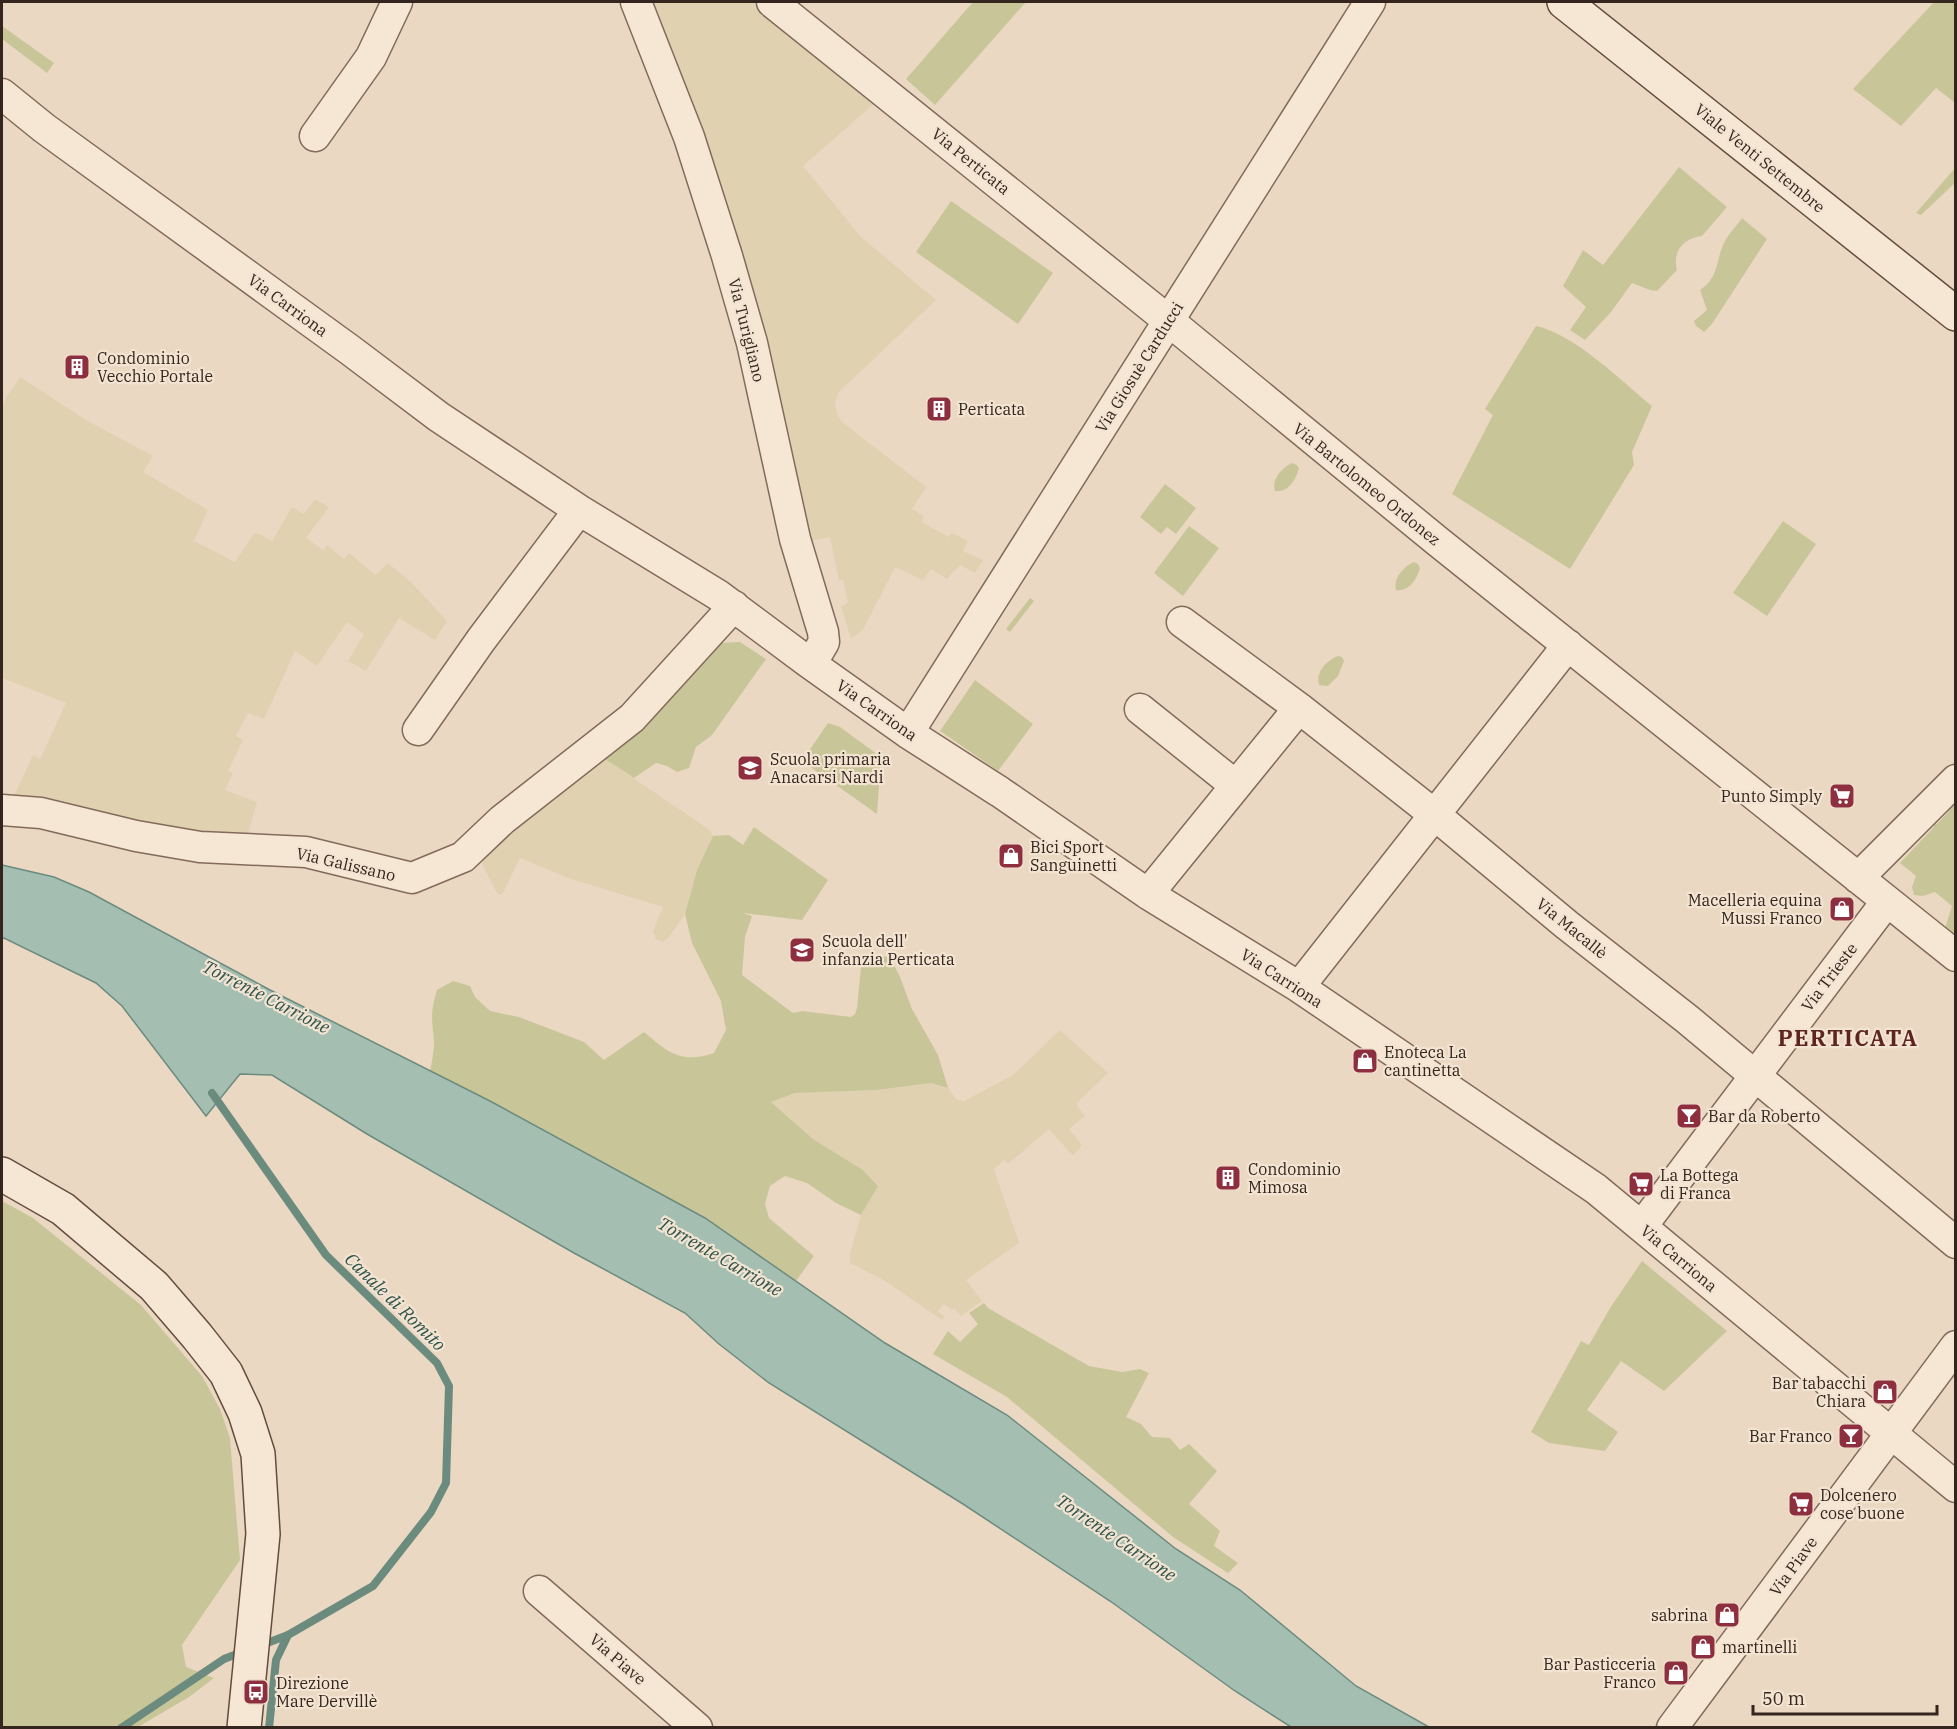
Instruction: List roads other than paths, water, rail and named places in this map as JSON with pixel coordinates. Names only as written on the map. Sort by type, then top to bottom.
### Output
[{"type":"main road","name":"Viale Venti Settembre","points":[[1564,2],[1956,314]]},
{"type":"main road","points":[[2,1174],[63,1209],[154,1286],[226,1373],[245,1413],[258,1454],[263,1534],[244,1728]]},
{"type":"street","points":[[315,136],[371,57],[397,2]]},
{"type":"street","name":"Via Turigliano","points":[[636,2],[689,137],[727,255],[752,343],[795,539],[823,632],[824,642],[811,664]]},
{"type":"street","name":"Via Perticata","points":[[771,2],[1169,321]]},
{"type":"street","name":"Via Giosuè Carducci","points":[[908,733],[1370,2]]},
{"type":"street","name":"Via Carriona","points":[[2,94],[44,128],[439,417],[579,510],[734,606],[908,733],[1000,792],[1148,894],[1299,987],[1596,1189],[1956,1487]]},
{"type":"street","name":"Via Bartolomeo Ordonez","points":[[1169,321],[1315,442],[1956,956]]},
{"type":"street","points":[[418,730],[481,640],[579,510]]},
{"type":"street","name":"Via Galissano","points":[[2,810],[41,813],[136,836],[200,847],[306,852],[412,878],[463,857],[502,820],[632,718],[734,606]]},
{"type":"street","name":"Via Macallè","points":[[1182,622],[1299,708],[1435,815],[1568,925],[1687,1018],[1956,1243]]},
{"type":"street","points":[[1299,987],[1568,645]]},
{"type":"street","points":[[1148,894],[1299,708]]},
{"type":"street","points":[[1140,710],[1235,785]]},
{"type":"street","points":[[1858,879],[1956,780]]},
{"type":"street","name":"Via Trieste","points":[[1642,1226],[1887,901]]},
{"type":"street","name":"Via Piave","points":[[1672,1728],[1956,1346]]},
{"type":"street","name":"Via Piave","points":[[539,1591],[697,1728]]},
{"type":"water","name":"Torrente Carrione","points":[[2,865],[54,877],[89,892],[270,990],[490,1101],[705,1218],[885,1343],[1007,1415],[1176,1549],[1240,1590],[1356,1686],[1429,1727],[1291,1727],[1235,1691],[1110,1601],[963,1504],[769,1383],[719,1344],[685,1313],[574,1253],[367,1134],[272,1075],[240,1074],[206,1116],[122,1006],[96,983],[2,939]]},
{"type":"waterway","name":"Canale di Romito","points":[[212,1093],[326,1255],[437,1363],[449,1386],[446,1483],[431,1512],[373,1586],[288,1635],[262,1645]]},
{"type":"waterway","points":[[269,1728],[276,1660],[288,1635]]},
{"type":"waterway","name":"Canale di Romito","points":[[121,1728],[224,1659],[242,1652]]},
{"type":"place","name":"Condominio Vecchio Portale","points":[[77,367]]},
{"type":"place","name":"Perticata","points":[[939,409]]},
{"type":"place","name":"Scuola primaria Anacarsi Nardi","points":[[750,768]]},
{"type":"place","name":"Punto Simply","points":[[1842,796]]},
{"type":"place","name":"Bici Sport Sanguinetti","points":[[1011,856]]},
{"type":"place","name":"Macelleria equina Mussi Franco","points":[[1842,909]]},
{"type":"place","name":"Scuola dell' infanzia Perticata","points":[[802,950]]},
{"type":"place","name":"Enoteca La cantinetta","points":[[1365,1061]]},
{"type":"place","name":"Bar da Roberto","points":[[1689,1116]]},
{"type":"place","name":"Condominio Mimosa","points":[[1228,1178]]},
{"type":"place","name":"La Bottega di Franca","points":[[1641,1184]]},
{"type":"place","name":"Bar tabacchi Chiara","points":[[1885,1392]]},
{"type":"place","name":"Bar Franco","points":[[1851,1436]]},
{"type":"place","name":"Dolcenero cose buone","points":[[1801,1504]]},
{"type":"place","name":"sabrina","points":[[1727,1615]]},
{"type":"place","name":"martinelli","points":[[1703,1647]]},
{"type":"place","name":"Bar Pasticceria Franco","points":[[1676,1673]]},
{"type":"place","name":"Direzione Mare Dervillè","points":[[256,1692]]},
{"type":"district","name":"PERTICATA","points":[[1848,1038]]}]
